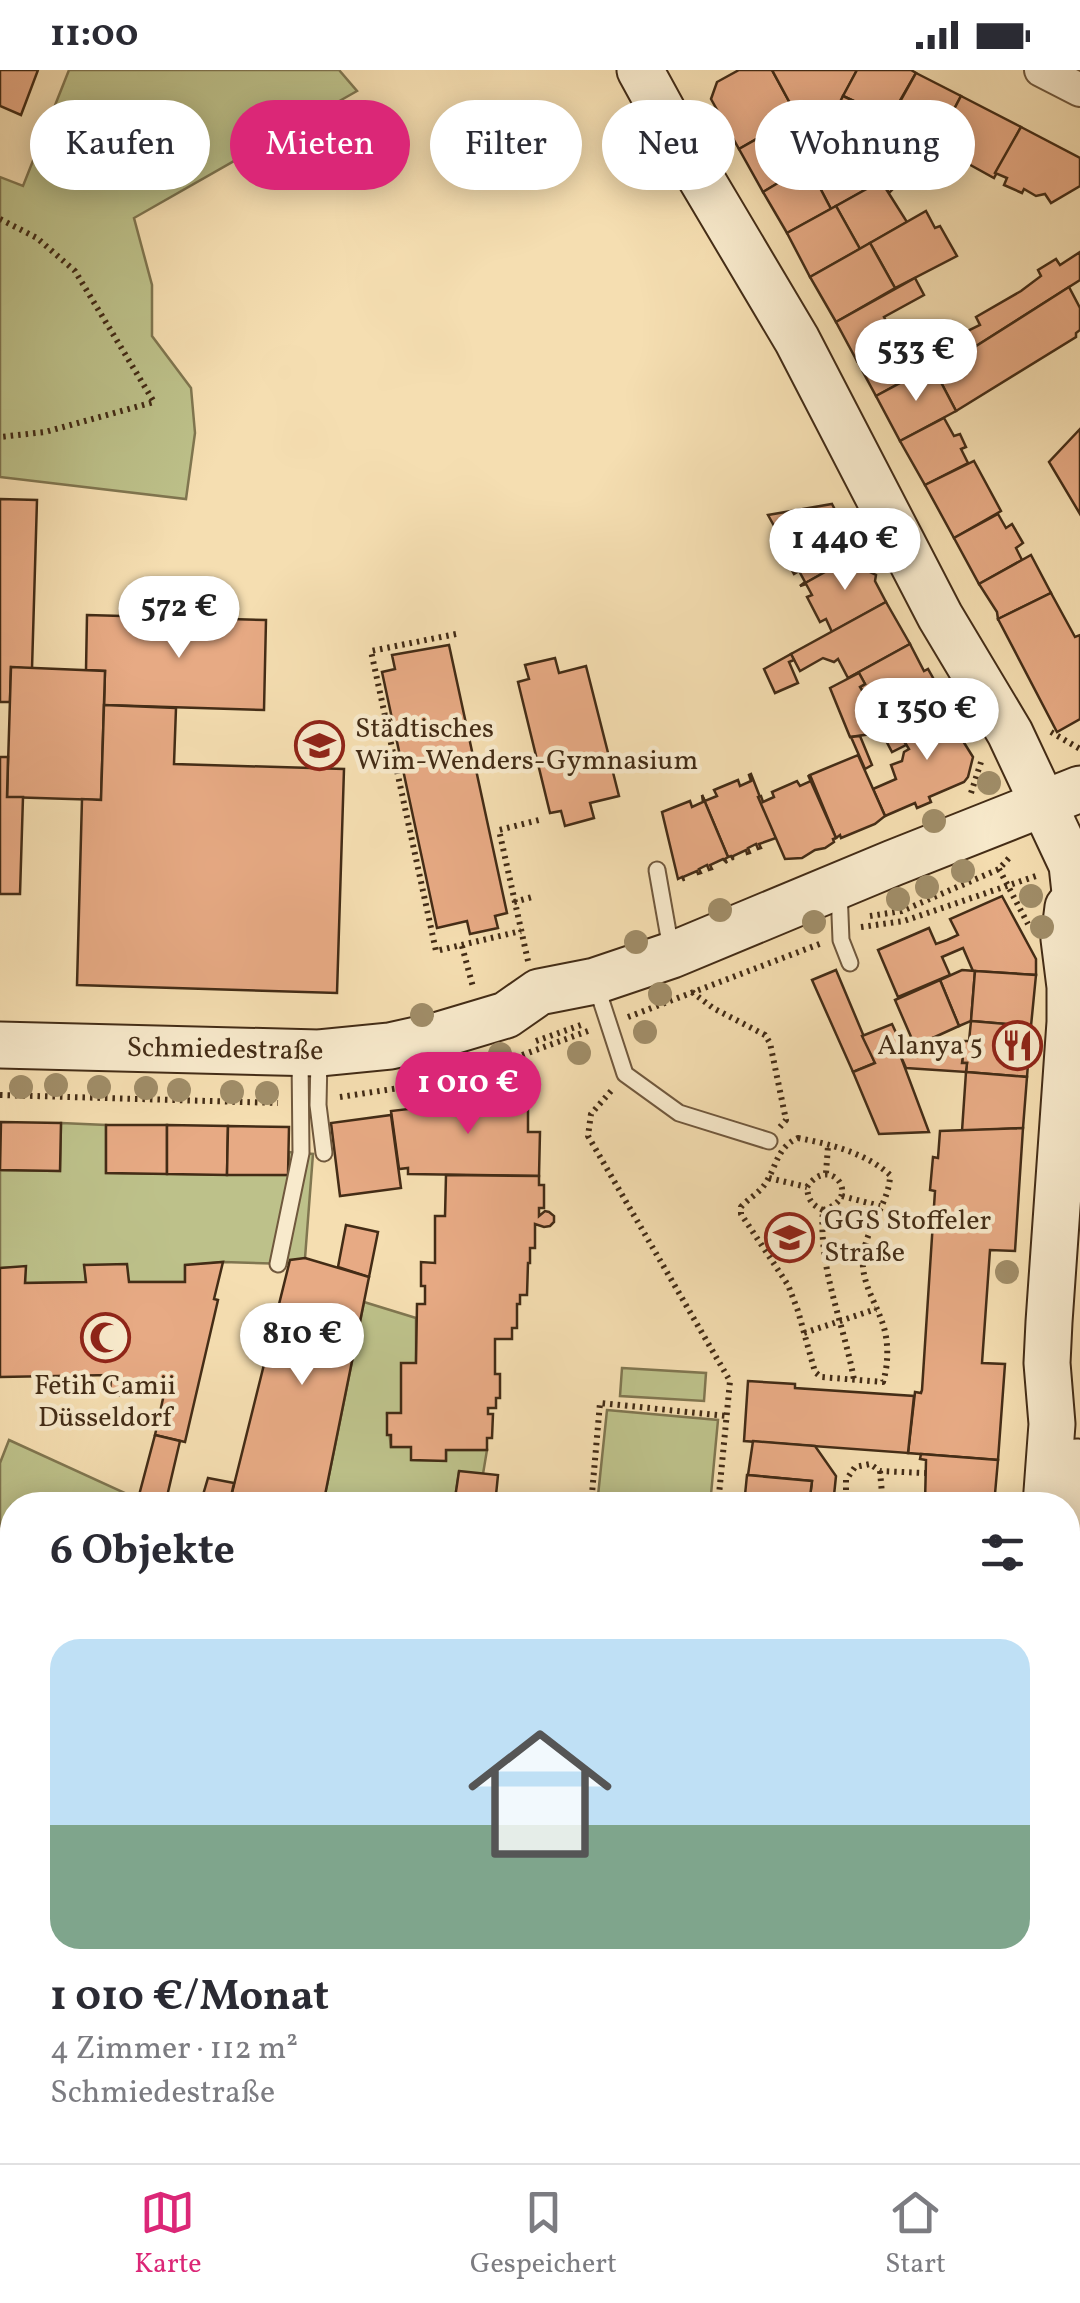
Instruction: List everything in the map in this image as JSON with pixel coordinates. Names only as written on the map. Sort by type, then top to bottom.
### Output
[{"type":"main road","points":[[640,70],[798,340],[940,616],[1010,733],[1062,796],[1078,873],[1080,938]]},
{"type":"main road","name":"Schmiedestraße","points":[[0,1045],[310,1053],[410,1042],[506,1014],[550,1016],[594,982],[678,970],[850,881],[1062,796]]},
{"type":"main road","points":[[1047,1492],[1052,1424],[1047,1363],[1049,1322],[1070,1022],[1064,939],[1078,873]]},
{"type":"main road","points":[[1080,1297],[1080,1367]]},
{"type":"main road","points":[[1076,1492],[1080,1430]]},
{"type":"street","points":[[1041,70],[1080,90]]},
{"type":"lane","points":[[657,870],[678,970]]},
{"type":"lane","points":[[850,881],[841,940],[850,963]]},
{"type":"lane","points":[[594,982],[625,1074],[679,1113],[769,1141]]},
{"type":"lane","points":[[310,1053],[324,1153]]},
{"type":"lane","points":[[278,1264],[301,1153],[310,1053]]},
{"type":"path","points":[[0,219],[37,238],[75,271],[154,402],[45,432],[0,437]]},
{"type":"path","points":[[456,634],[371,651],[436,952],[521,931]]},
{"type":"path","points":[[971,798],[981,762]]},
{"type":"path","points":[[530,968],[499,830],[543,819]]},
{"type":"path","points":[[999,869],[1006,884],[1027,879]]},
{"type":"path","points":[[514,902],[532,898]]},
{"type":"path","points":[[678,970],[713,1008],[765,1036],[770,1043],[786,1120],[769,1141]]},
{"type":"path","points":[[553,1024],[560,1041]]},
{"type":"path","points":[[625,1074],[592,1114],[588,1136],[730,1381],[719,1492]]},
{"type":"path","points":[[792,1140],[828,1146],[860,1155],[890,1176],[890,1186],[866,1241],[862,1261],[887,1341],[883,1382],[814,1372],[788,1284],[740,1214],[740,1206],[764,1187],[782,1149],[792,1140]]},
{"type":"path","points":[[826,1173],[828,1146]]},
{"type":"path","points":[[826,1173],[837,1178],[842,1196],[834,1207],[823,1210],[813,1206],[808,1187],[817,1176],[826,1173]]},
{"type":"path","points":[[769,1178],[808,1187]]},
{"type":"path","points":[[842,1196],[880,1206]]},
{"type":"path","points":[[823,1210],[826,1276],[841,1320],[854,1380]]},
{"type":"path","points":[[804,1333],[876,1309]]},
{"type":"path","points":[[591,1492],[600,1403],[727,1416]]},
{"type":"path","points":[[846,1492],[846,1480],[856,1468],[870,1464],[880,1471],[925,1473]]},
{"type":"path","points":[[880,1471],[882,1492]]},
{"type":"green space","points":[[69,70],[339,70],[357,91],[341,100],[230,100],[230,163],[210,175],[210,100],[57,100]]},
{"type":"green space","points":[[30,168],[30,190],[183,190],[134,218],[152,285],[152,336],[191,388],[195,433],[186,499],[0,477],[0,177],[23,186]]},
{"type":"green space","points":[[61,1123],[106,1125],[106,1173],[288,1175],[289,1152],[313,1154],[305,1258],[289,1264],[223,1262],[185,1266],[185,1282],[129,1282],[85,1265],[86,1282],[25,1283],[25,1267],[0,1268],[0,1170],[60,1171]]},
{"type":"green space","points":[[364,1302],[416,1318],[416,1363],[401,1413],[387,1414],[391,1447],[411,1447],[412,1460],[446,1460],[446,1450],[487,1450],[483,1474],[459,1472],[456,1492],[326,1492]]},
{"type":"green space","points":[[622,1368],[706,1373],[704,1401],[620,1396]]},
{"type":"green space","points":[[607,1410],[718,1420],[711,1492],[598,1492]]},
{"type":"green space","points":[[9,1440],[123,1492],[0,1492],[0,1463]]},
{"type":"building","points":[[0,70],[38,70],[21,115],[0,106]]},
{"type":"building","points":[[739,70],[772,70],[788,100],[755,100],[755,140],[739,149],[735,142],[735,100],[712,100],[717,82]]},
{"type":"building","points":[[772,70],[857,70],[841,100],[788,100]]},
{"type":"building","points":[[857,70],[916,73],[900,100],[852,100],[843,96]]},
{"type":"building","points":[[916,73],[961,96],[959,100],[901,100]]},
{"type":"building","points":[[975,103],[1021,127],[994,178],[975,168]]},
{"type":"building","points":[[1021,127],[1080,158],[1080,186],[1051,203],[1045,194],[1036,196],[1024,189],[1022,193],[1004,185],[1007,178],[995,173]]},
{"type":"building","points":[[755,140],[755,178],[739,149]]},
{"type":"building","points":[[821,190],[865,190],[831,209]]},
{"type":"building","points":[[821,190],[831,209],[787,233],[763,192]]},
{"type":"building","points":[[865,190],[887,190],[907,222],[860,249],[836,206]]},
{"type":"building","points":[[836,206],[860,249],[810,277],[787,233]]},
{"type":"building","points":[[926,211],[935,228],[940,226],[957,256],[895,288],[870,243]]},
{"type":"building","points":[[870,243],[895,288],[836,322],[810,277]]},
{"type":"building","points":[[1080,252],[1080,280],[962,355],[953,338],[980,325],[976,317],[1041,276],[1038,270],[1056,259],[1060,265]]},
{"type":"building","points":[[915,278],[924,295],[884,317],[895,338],[857,361],[836,322]]},
{"type":"building","points":[[1069,287],[1080,308],[1080,330],[1076,337],[956,411],[934,369]]},
{"type":"building","points":[[895,338],[907,359],[953,338],[962,355],[876,396],[857,361]]},
{"type":"building","points":[[934,369],[956,411],[900,441],[876,396]]},
{"type":"building","points":[[944,418],[954,436],[960,434],[966,447],[961,449],[968,463],[925,485],[900,441]]},
{"type":"building","points":[[1080,429],[1080,514],[1049,462]]},
{"type":"building","points":[[974,461],[1001,511],[954,538],[925,485]]},
{"type":"building","points":[[0,499],[37,500],[32,669],[11,667],[10,702],[0,702]]},
{"type":"building","points":[[832,504],[843,525],[849,527],[848,534],[859,553],[800,586],[805,582],[799,571],[794,574],[773,535],[778,533],[768,515]]},
{"type":"building","points":[[998,514],[1006,528],[1012,524],[1023,543],[1016,548],[1022,560],[979,584],[954,538]]},
{"type":"building","points":[[859,553],[876,575],[875,581],[886,602],[832,632],[826,619],[820,622],[807,597],[812,595],[806,584],[800,586]]},
{"type":"building","points":[[1031,555],[1051,593],[998,619],[979,584]]},
{"type":"building","points":[[1051,593],[1075,637],[1080,635],[1080,719],[1057,732],[998,619]]},
{"type":"building","points":[[886,602],[910,644],[848,678],[838,659],[834,662],[823,658],[800,671],[791,654]]},
{"type":"building","points":[[87,615],[266,620],[264,710],[104,705],[105,671],[86,670]]},
{"type":"building","points":[[910,644],[924,671],[928,669],[937,685],[933,687],[943,705],[892,733],[874,700],[869,702],[860,687],[865,684],[859,673],[848,678]]},
{"type":"building","points":[[449,645],[507,913],[495,916],[498,928],[470,934],[467,921],[437,928],[382,672],[395,669],[392,655]]},
{"type":"building","points":[[791,654],[794,660],[789,662],[798,683],[775,693],[764,669]]},
{"type":"building","points":[[555,658],[559,673],[586,666],[619,796],[590,803],[594,818],[565,826],[561,811],[550,813],[518,682],[529,679],[525,665]]},
{"type":"building","points":[[11,667],[105,671],[101,800],[7,797]]},
{"type":"building","points":[[859,673],[865,684],[860,687],[869,702],[874,700],[890,730],[850,737],[830,688]]},
{"type":"building","points":[[104,705],[176,708],[174,764],[344,769],[337,993],[77,985],[82,799],[101,800]]},
{"type":"building","points":[[943,705],[968,739],[963,741],[973,757],[968,777],[929,797],[931,802],[917,808],[915,803],[885,816],[873,789],[896,779],[891,765],[902,761],[909,749],[898,731],[892,733]]},
{"type":"building","points":[[890,730],[893,734],[898,731],[906,745],[892,752],[882,733]]},
{"type":"building","points":[[860,736],[872,765],[865,769],[851,737]]},
{"type":"building","points":[[858,755],[885,816],[875,824],[836,838],[810,775]]},
{"type":"building","points":[[0,757],[8,757],[7,797],[23,797],[20,894],[0,894]]},
{"type":"building","points":[[751,774],[776,838],[759,844],[761,848],[756,844],[748,848],[750,853],[746,850],[733,856],[733,860],[728,857],[702,795],[705,801],[717,796],[714,790],[738,780],[740,786],[751,781]]},
{"type":"building","points":[[797,781],[800,786],[811,781],[836,838],[825,848],[802,858],[785,859],[758,797],[763,802],[774,797],[772,792]]},
{"type":"building","points":[[702,795],[728,857],[727,863],[723,859],[710,865],[709,870],[707,865],[699,869],[701,873],[683,877],[684,881],[682,877],[678,879],[662,812],[690,801],[692,807],[703,802]]},
{"type":"building","points":[[1002,896],[1036,959],[1036,975],[973,971],[963,948],[942,957],[950,975],[898,997],[878,950],[929,928],[936,944],[947,940],[958,935],[950,919]]},
{"type":"building","points":[[836,970],[875,1063],[853,1072],[812,980]]},
{"type":"building","points":[[962,970],[975,971],[971,1021],[959,1026],[940,980]]},
{"type":"building","points":[[975,971],[1036,975],[1031,1026],[971,1021]]},
{"type":"building","points":[[940,980],[959,1026],[915,1046],[895,1000]]},
{"type":"building","points":[[971,1021],[1031,1026],[1027,1077],[966,1072],[967,1063],[962,1063],[964,1041],[969,1041]]},
{"type":"building","points":[[892,1024],[929,1132],[879,1134],[853,1072],[875,1063],[862,1036]]},
{"type":"building","points":[[929,1040],[931,1045],[964,1048],[962,1063],[967,1063],[966,1072],[906,1068],[899,1052]]},
{"type":"building","points":[[966,1072],[1027,1077],[1023,1128],[962,1131]]},
{"type":"building","points":[[489,1092],[528,1092],[528,1132],[540,1132],[539,1176],[408,1174],[408,1168],[399,1169],[391,1111],[409,1109],[409,1104],[446,1103],[446,1097],[489,1097]]},
{"type":"building","points":[[391,1115],[401,1188],[340,1196],[331,1123]]},
{"type":"building","points":[[1,1122],[61,1123],[60,1171],[0,1170]]},
{"type":"building","points":[[106,1125],[167,1125],[167,1174],[106,1173]]},
{"type":"building","points":[[167,1125],[228,1126],[227,1175],[167,1174]]},
{"type":"building","points":[[228,1126],[289,1127],[288,1175],[227,1175]]},
{"type":"building","points":[[1023,1128],[1015,1251],[990,1250],[982,1363],[1005,1364],[998,1460],[908,1453],[915,1392],[922,1390],[935,1191],[930,1190],[940,1131]]},
{"type":"building","points":[[446,1175],[539,1176],[539,1185],[544,1185],[544,1208],[539,1208],[539,1216],[549,1212],[554,1222],[544,1227],[535,1224],[527,1295],[520,1295],[517,1304],[517,1328],[512,1328],[512,1339],[495,1339],[500,1398],[496,1398],[496,1408],[488,1408],[488,1414],[493,1414],[487,1450],[446,1450],[446,1461],[411,1460],[411,1447],[391,1447],[387,1413],[401,1413],[401,1363],[416,1363],[417,1304],[425,1304],[421,1262],[435,1263],[435,1216],[445,1216]]},
{"type":"building","points":[[346,1225],[378,1232],[369,1277],[338,1267]]},
{"type":"building","points":[[305,1258],[369,1277],[326,1492],[232,1492],[290,1260]]},
{"type":"building","name":"Fetih Camii Düsseldorf","points":[[223,1262],[185,1442],[155,1435],[164,1394],[110,1396],[111,1375],[0,1377],[0,1268],[26,1266],[25,1283],[86,1282],[84,1265],[127,1264],[129,1282],[185,1282],[185,1265]]},
{"type":"building","points":[[748,1381],[914,1396],[908,1453],[744,1441]]},
{"type":"building","points":[[155,1435],[180,1441],[168,1492],[140,1492]]},
{"type":"building","points":[[753,1441],[815,1446],[836,1476],[834,1492],[811,1492],[812,1481],[748,1475]]},
{"type":"building","points":[[921,1454],[998,1460],[995,1492],[925,1492],[926,1460],[920,1459]]},
{"type":"building","points":[[459,1471],[498,1475],[496,1492],[456,1492]]},
{"type":"building","points":[[747,1475],[812,1481],[811,1492],[745,1492]]},
{"type":"building","points":[[208,1478],[234,1483],[232,1492],[204,1492]]},
{"type":"place","name":"Städtisches Wim-Wenders-Gymnasium","points":[[320,745]]},
{"type":"place","name":"Alanya 5","points":[[1018,1046]]},
{"type":"place","name":"GGS Stoffeler Straße","points":[[789,1237]]},
{"type":"place","name":"Fetih Camii Düsseldorf","points":[[105,1338]]}]
